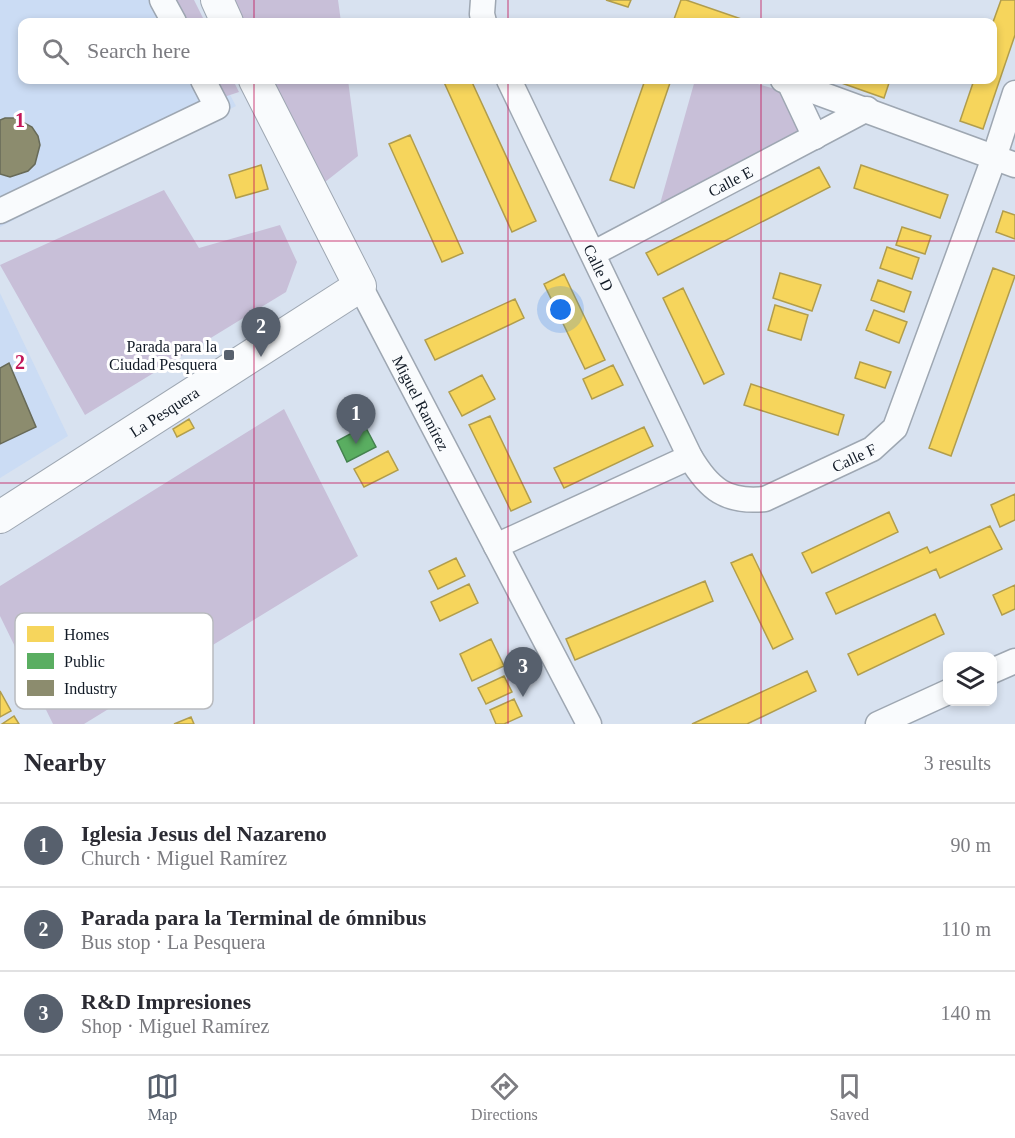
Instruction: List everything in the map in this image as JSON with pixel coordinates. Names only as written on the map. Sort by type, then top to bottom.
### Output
[{"type":"main road","points":[[217,0],[225,18]]},
{"type":"main road","name":"Miguel Ramírez","points":[[257,84],[360,286]]},
{"type":"main road","name":"La Pesquera","points":[[0,517],[360,286]]},
{"type":"street","points":[[162,0],[172,18]]},
{"type":"street","points":[[483,0],[483,18]]},
{"type":"street","points":[[0,211],[217,106],[205,84]]},
{"type":"street","name":"Calle D","points":[[511,84],[690,457]]},
{"type":"street","points":[[788,84],[815,136]]},
{"type":"street","points":[[795,84],[867,109],[1004,162]]},
{"type":"street","name":"Calle F","points":[[690,457],[700,474],[712,487],[725,495],[748,501],[765,499],[872,448],[895,428],[1004,162],[1015,93]]},
{"type":"street","name":"Calle E","points":[[594,253],[867,109]]},
{"type":"street","name":"Miguel Ramírez","points":[[360,286],[589,724]]},
{"type":"street","points":[[496,546],[690,457]]},
{"type":"street","points":[[997,669],[1015,661]]},
{"type":"street","points":[[878,724],[943,694]]},
{"type":"shaded area","points":[[0,0],[183,0],[192,18],[18,18],[18,84],[224,84],[236,106],[0,227]]},
{"type":"shaded area","points":[[173,0],[194,0],[203,18],[182,18]]},
{"type":"shaded area","points":[[229,0],[338,0],[340,18],[236,18]]},
{"type":"shaded area","points":[[216,84],[235,84],[239,92],[224,97]]},
{"type":"shaded area","points":[[269,84],[349,84],[358,156],[320,186]]},
{"type":"shaded area","points":[[694,84],[758,84],[782,91],[803,130],[658,211]]},
{"type":"shaded area","points":[[164,190],[199,248],[280,225],[297,262],[286,292],[85,415],[0,265]]},
{"type":"shaded area","points":[[0,293],[68,436],[0,478]]},
{"type":"shaded area","points":[[284,409],[358,556],[213,645],[213,613],[15,613],[15,647],[0,616],[0,586]]},
{"type":"shaded area","points":[[46,709],[108,709],[84,724],[53,724]]},
{"type":"building: Homes","points":[[606,0],[631,0],[628,7]]},
{"type":"building: Homes","points":[[681,0],[686,0],[738,18],[674,18]]},
{"type":"building: Homes","points":[[1001,0],[1015,0],[1015,35],[983,129],[960,121],[973,84],[997,84],[997,18],[995,18]]},
{"type":"building: Homes","points":[[445,84],[473,84],[536,221],[512,232]]},
{"type":"building: Homes","points":[[644,84],[670,84],[634,188],[610,180]]},
{"type":"building: Homes","points":[[844,84],[889,84],[884,98]]},
{"type":"building: Homes","points":[[410,135],[463,253],[442,262],[389,144]]},
{"type":"building: Homes","points":[[261,165],[268,189],[236,198],[229,175]]},
{"type":"building: Homes","points":[[861,165],[948,195],[940,218],[854,188]]},
{"type":"building: Homes","points":[[819,167],[830,187],[658,275],[646,253]]},
{"type":"building: Homes","points":[[1003,211],[1015,215],[1015,239],[996,232]]},
{"type":"building: Homes","points":[[902,227],[931,236],[925,254],[896,245]]},
{"type":"building: Homes","points":[[887,247],[919,258],[912,279],[880,268]]},
{"type":"building: Homes","points":[[993,268],[1015,276],[951,456],[929,448]]},
{"type":"building: Homes","points":[[780,273],[821,285],[812,311],[773,298]]},
{"type":"building: Homes","points":[[564,274],[605,360],[585,369],[544,284]]},
{"type":"building: Homes","points":[[878,280],[911,292],[904,312],[871,300]]},
{"type":"building: Homes","points":[[683,288],[724,374],[704,384],[663,298]]},
{"type":"building: Homes","points":[[515,299],[524,318],[435,360],[425,340]]},
{"type":"building: Homes","points":[[775,305],[808,315],[801,340],[768,330]]},
{"type":"building: Homes","points":[[874,310],[907,322],[899,343],[866,330]]},
{"type":"building: Homes","points":[[860,362],[891,372],[885,388],[855,378]]},
{"type":"building: Homes","points":[[613,365],[623,385],[592,399],[583,379]]},
{"type":"building: Homes","points":[[482,375],[495,399],[462,416],[449,392]]},
{"type":"building: Homes","points":[[751,384],[844,415],[838,435],[744,405]]},
{"type":"building: Homes","points":[[490,416],[531,502],[511,511],[469,425]]},
{"type":"building: Homes","points":[[189,419],[194,428],[177,437],[173,429]]},
{"type":"building: Homes","points":[[644,427],[653,446],[564,488],[554,468]]},
{"type":"building: Homes","points":[[388,451],[398,470],[364,487],[354,469]]},
{"type":"building: Homes","points":[[1015,494],[1015,520],[1000,527],[991,505]]},
{"type":"building: Homes","points":[[889,512],[898,532],[812,573],[802,553]]},
{"type":"building: Homes","points":[[990,526],[1002,549],[940,578],[936,569],[836,614],[826,593],[927,547],[930,553]]},
{"type":"building: Homes","points":[[752,554],[793,639],[773,649],[731,563]]},
{"type":"building: Homes","points":[[456,558],[465,576],[438,589],[429,571]]},
{"type":"building: Homes","points":[[705,581],[713,601],[575,660],[566,639]]},
{"type":"building: Homes","points":[[469,584],[478,603],[440,621],[431,602]]},
{"type":"building: Homes","points":[[1015,585],[1015,609],[1002,615],[993,595]]},
{"type":"building: Homes","points":[[935,614],[944,634],[858,675],[848,654]]},
{"type":"building: Homes","points":[[491,639],[504,666],[472,681],[460,654]]},
{"type":"building: Homes","points":[[807,671],[816,691],[747,724],[692,724]]},
{"type":"building: Homes","points":[[504,676],[512,692],[486,704],[478,688]]},
{"type":"building: Homes","points":[[0,691],[11,711],[0,717]]},
{"type":"building: Homes","points":[[514,699],[522,716],[504,724],[496,724],[490,710]]},
{"type":"building: Homes","points":[[14,716],[19,724],[2,724]]},
{"type":"building: Homes","points":[[191,717],[194,724],[174,724]]},
{"type":"building: Public","points":[[365,426],[376,447],[347,462],[337,441]]},
{"type":"building: Industry","points":[[15,118],[32,127],[38,136],[40,145],[35,164],[28,171],[10,177],[0,174],[0,120]]},
{"type":"building: Industry","points":[[9,363],[36,427],[0,444],[0,368]]},
{"type":"place","name":"Parada para la Ciudad Pesquera","points":[[229,355]]},
{"type":"place","name":"Parada para la Terminal de ómnibus","points":[[261,357]]},
{"type":"place","name":"Iglesia Jesus del Nazareno","points":[[356,444]]},
{"type":"place","name":"R&D Impresiones","points":[[523,697]]}]
